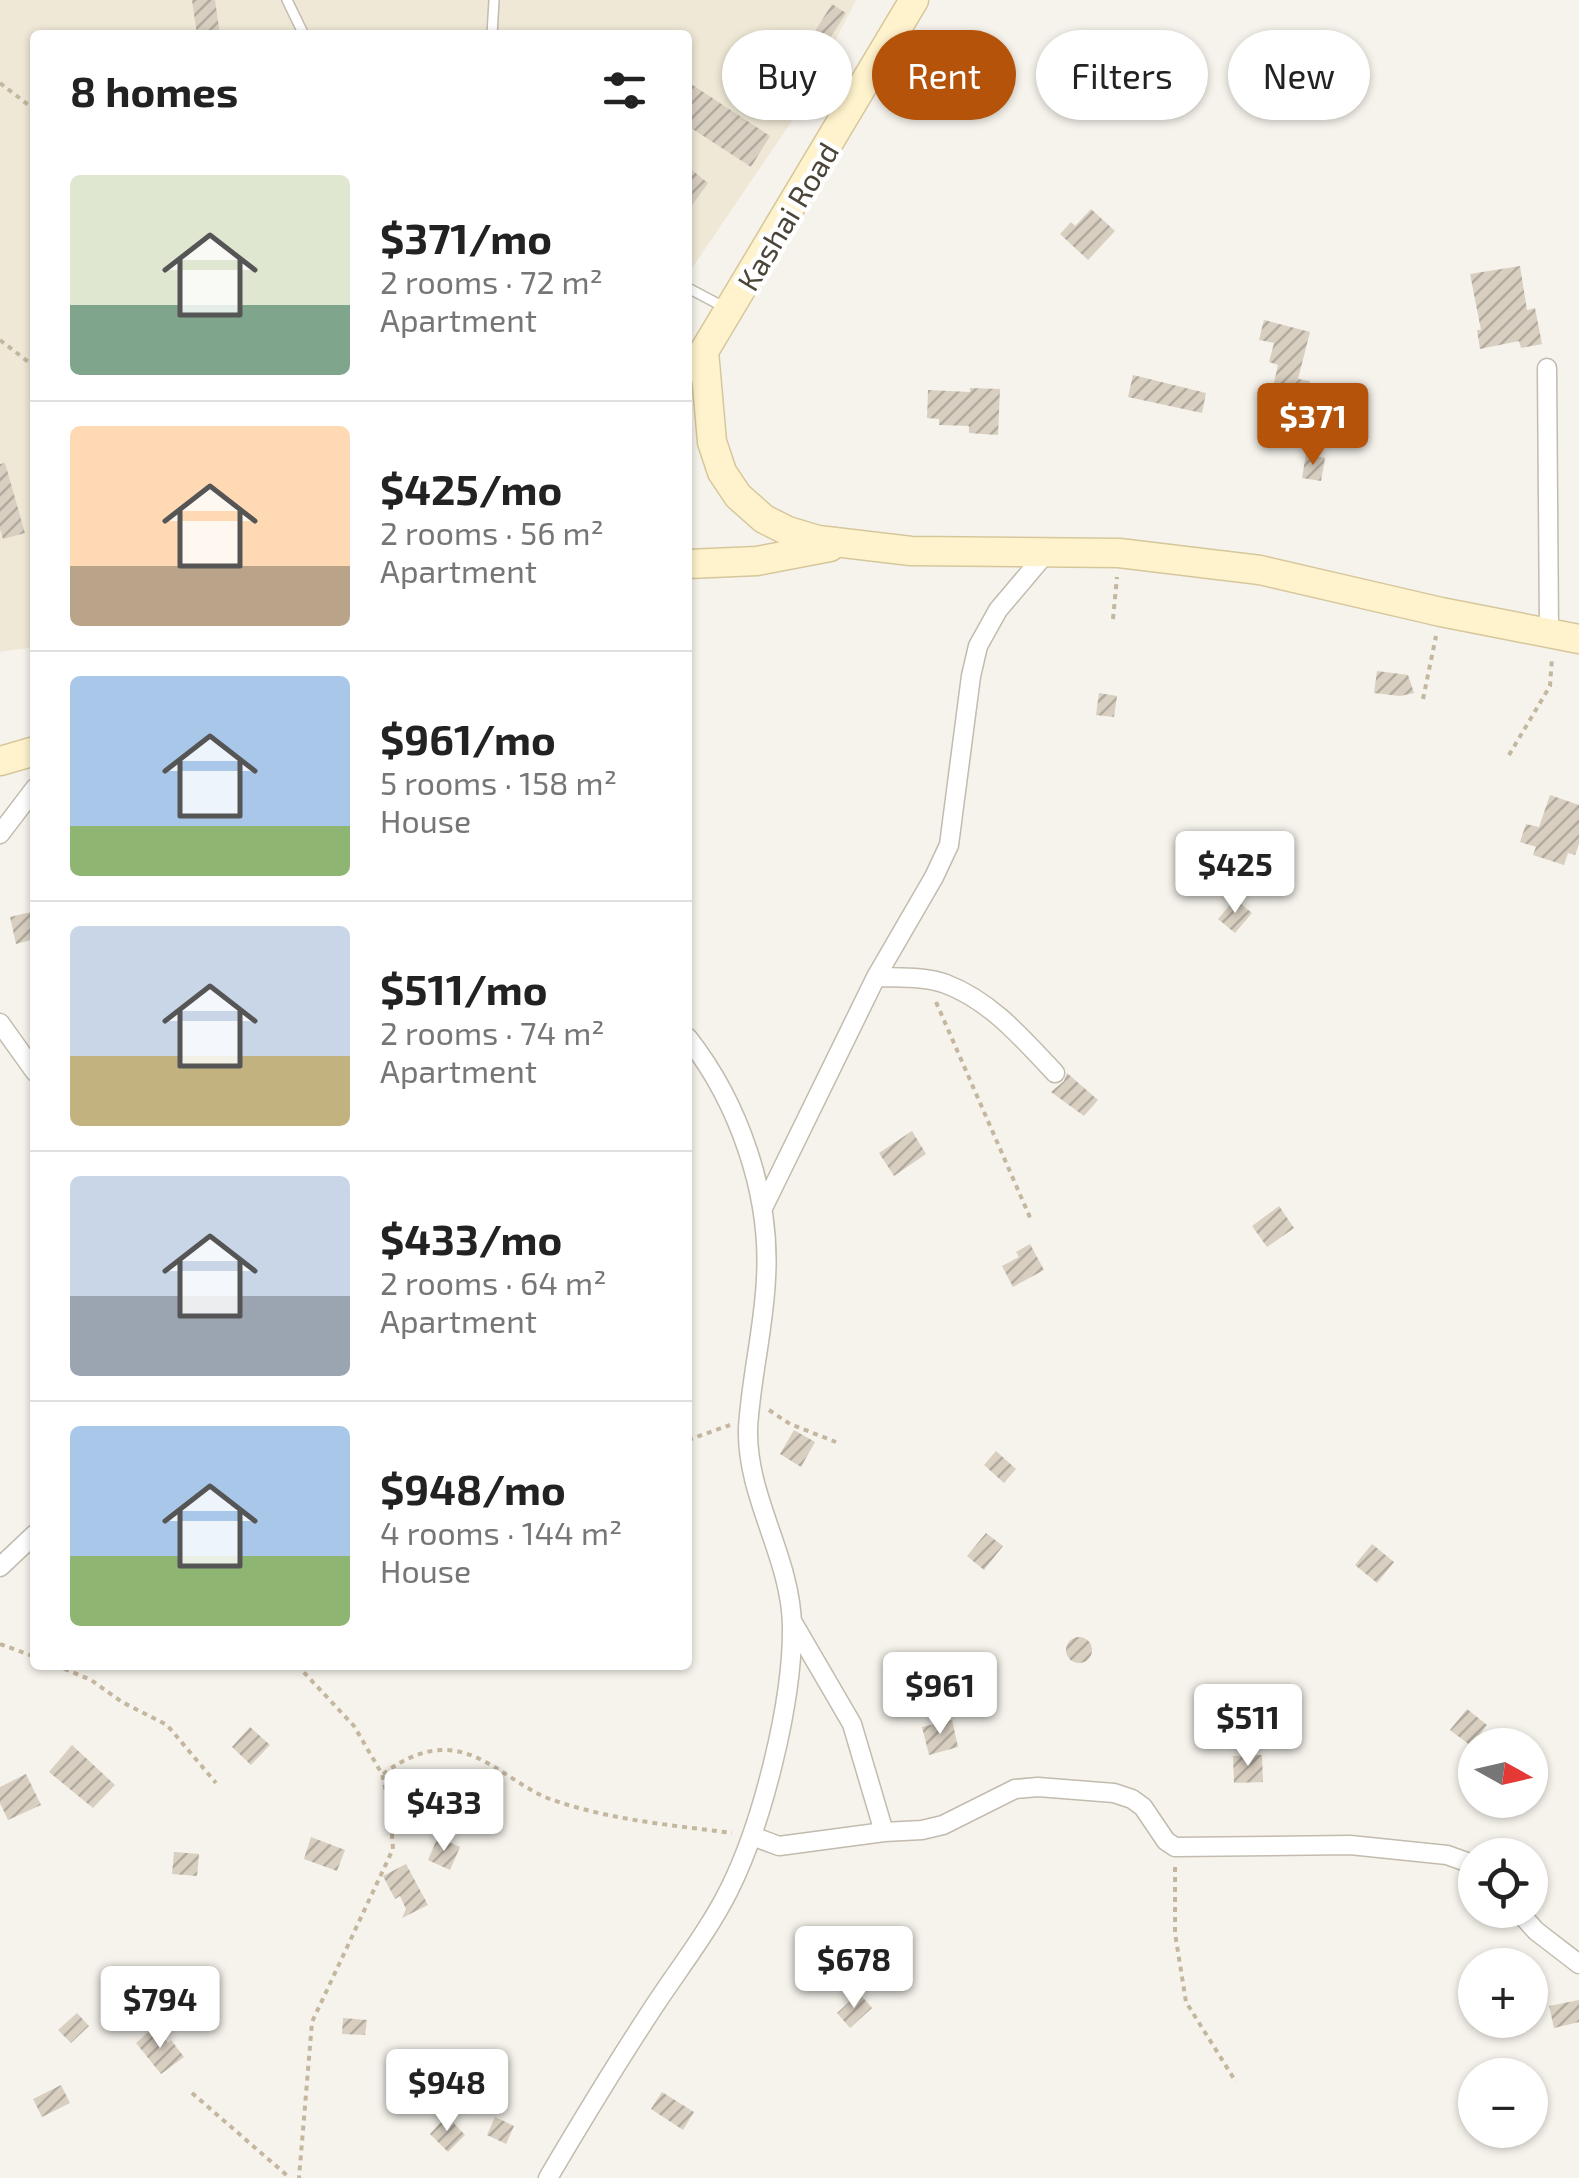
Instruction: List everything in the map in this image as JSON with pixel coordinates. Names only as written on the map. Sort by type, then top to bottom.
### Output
[{"type":"street","name":"Kashai Road","points":[[692,371],[914,0]]},
{"type":"street","points":[[704,351],[712,442],[722,472],[738,496],[764,519],[788,531],[847,544],[911,551],[1119,553],[1260,570],[1579,639]]},
{"type":"street","points":[[1547,368],[1549,632]]},
{"type":"street","points":[[692,564],[757,561],[847,544]]},
{"type":"street","points":[[763,1208],[876,977],[949,845],[978,646],[998,610],[1047,552]]},
{"type":"street","points":[[0,762],[30,753]]},
{"type":"street","points":[[0,834],[30,795]]},
{"type":"street","points":[[876,977],[926,979],[974,998],[1012,1028],[1055,1073]]},
{"type":"street","points":[[0,1023],[30,1065]]},
{"type":"street","points":[[548,2178],[729,1890],[752,1836],[791,1668],[792,1621],[782,1561],[754,1484],[749,1418],[766,1278],[763,1208],[729,1104],[692,1044]]},
{"type":"street","points":[[0,1567],[30,1539]]},
{"type":"street","points":[[792,1621],[852,1724],[884,1832]]},
{"type":"street","points":[[752,1836],[779,1846],[922,1830],[943,1825],[1015,1789],[1038,1787],[1114,1792],[1132,1799],[1175,1847],[1350,1845],[1458,1857]]},
{"type":"street","points":[[1533,1928],[1579,1964]]},
{"type":"lane","points":[[288,0],[302,30]]},
{"type":"lane","points":[[492,30],[494,0]]},
{"type":"lane","points":[[692,290],[730,311]]},
{"type":"path","points":[[0,83],[30,106]]},
{"type":"path","points":[[0,340],[30,363]]},
{"type":"path","points":[[1113,619],[1119,553]]},
{"type":"path","points":[[1423,698],[1441,612]]},
{"type":"path","points":[[1510,755],[1550,686],[1553,664],[1549,632]]},
{"type":"path","points":[[926,979],[1032,1222]]},
{"type":"path","points":[[750,1394],[790,1424],[836,1442]]},
{"type":"path","points":[[692,1439],[749,1418]]},
{"type":"path","points":[[0,1644],[30,1655]]},
{"type":"path","points":[[67,1670],[92,1680],[122,1702],[167,1725],[216,1783]]},
{"type":"path","points":[[300,2178],[312,2022],[393,1849],[382,1774],[354,1726],[302,1670]]},
{"type":"path","points":[[382,1774],[398,1762],[425,1752],[448,1750],[466,1754],[545,1797],[583,1810],[752,1836]]},
{"type":"path","points":[[1175,1847],[1175,1933],[1183,1991],[1236,2082]]},
{"type":"path","points":[[192,2093],[290,2178]]},
{"type":"shaded area","points":[[0,0],[856,0],[841,30],[722,30],[722,120],[793,120],[692,268],[692,30],[30,30],[30,648],[0,652]]},
{"type":"building","points":[[192,0],[215,0],[219,30],[196,30]]},
{"type":"building","points":[[832,4],[846,13],[835,30],[816,30]]},
{"type":"building","points":[[692,85],[722,104],[722,120],[746,120],[770,136],[751,167],[692,129]]},
{"type":"building","points":[[692,170],[708,183],[692,205]]},
{"type":"building","points":[[1091,209],[1115,231],[1088,260],[1060,234],[1071,222],[1075,226]]},
{"type":"building","points":[[1520,266],[1527,310],[1535,308],[1542,344],[1521,348],[1519,341],[1480,349],[1477,330],[1481,330],[1470,274]]},
{"type":"building","points":[[1264,320],[1310,332],[1298,379],[1310,381],[1297,438],[1263,431],[1278,365],[1269,362],[1274,343],[1259,340]]},
{"type":"building","points":[[1133,375],[1206,393],[1202,413],[1128,397]]},
{"type":"building","points":[[970,388],[1000,389],[998,435],[969,433],[969,426],[939,425],[939,419],[927,418],[928,390],[970,392]]},
{"type":"building","points":[[1306,454],[1325,458],[1321,481],[1302,478]]},
{"type":"building","points":[[5,463],[25,533],[3,539],[0,464]]},
{"type":"building","points":[[1377,671],[1408,675],[1414,693],[1374,693]]},
{"type":"building","points":[[1099,693],[1117,696],[1114,717],[1096,715]]},
{"type":"building","points":[[1550,795],[1579,805],[1579,844],[1575,855],[1568,853],[1564,865],[1533,855],[1536,847],[1520,842],[1526,824],[1539,827]]},
{"type":"building","points":[[1235,899],[1252,913],[1235,933],[1218,919]]},
{"type":"building","points":[[30,912],[30,940],[16,944],[10,917]]},
{"type":"building","points":[[1067,1073],[1098,1100],[1084,1116],[1051,1092]]},
{"type":"building","points":[[912,1131],[926,1154],[894,1176],[879,1153]]},
{"type":"building","points":[[1279,1206],[1294,1228],[1267,1247],[1252,1226]]},
{"type":"building","points":[[1030,1244],[1044,1270],[1013,1287],[1002,1266],[1019,1257],[1016,1252]]},
{"type":"building","points":[[794,1430],[815,1442],[801,1467],[780,1454]]},
{"type":"building","points":[[996,1451],[1016,1469],[1004,1483],[984,1465]]},
{"type":"building","points":[[986,1533],[1003,1546],[984,1570],[967,1556]]},
{"type":"building","points":[[1372,1544],[1394,1562],[1377,1583],[1355,1565]]},
{"type":"building","points":[[1079,1637],[1088,1641],[1092,1650],[1088,1659],[1079,1663],[1070,1659],[1066,1650],[1070,1641]]},
{"type":"building","points":[[1467,1709],[1487,1725],[1458,1728],[1458,1736],[1450,1730]]},
{"type":"building","points":[[952,1720],[958,1747],[929,1755],[922,1727]]},
{"type":"building","points":[[250,1727],[270,1745],[251,1765],[232,1747]]},
{"type":"building","points":[[72,1745],[115,1785],[93,1808],[49,1772]]},
{"type":"building","points":[[1262,1755],[1263,1782],[1234,1783],[1233,1756]]},
{"type":"building","points":[[26,1774],[41,1805],[8,1820],[0,1803],[0,1787]]},
{"type":"building","points":[[311,1837],[345,1850],[337,1871],[304,1859]]},
{"type":"building","points":[[438,1837],[460,1847],[450,1870],[428,1860]]},
{"type":"building","points":[[174,1852],[199,1854],[197,1876],[172,1874]]},
{"type":"building","points":[[406,1864],[428,1905],[402,1918],[406,1909],[400,1896],[395,1899],[383,1876]]},
{"type":"building","points":[[859,1993],[872,2008],[850,2028],[837,2013]]},
{"type":"building","points":[[1579,2000],[1579,2022],[1554,2028],[1549,2006]]},
{"type":"building","points":[[77,2013],[89,2026],[71,2043],[58,2030]]},
{"type":"building","points":[[343,2018],[367,2020],[365,2035],[342,2034]]},
{"type":"building","points":[[154,2027],[184,2057],[161,2074],[136,2043]]},
{"type":"building","points":[[61,2085],[70,2103],[42,2117],[33,2099]]},
{"type":"building","points":[[662,2092],[694,2112],[683,2130],[651,2109]]},
{"type":"building","points":[[447,2116],[465,2135],[448,2152],[430,2134]]},
{"type":"building","points":[[495,2117],[514,2126],[506,2144],[487,2135]]}]
